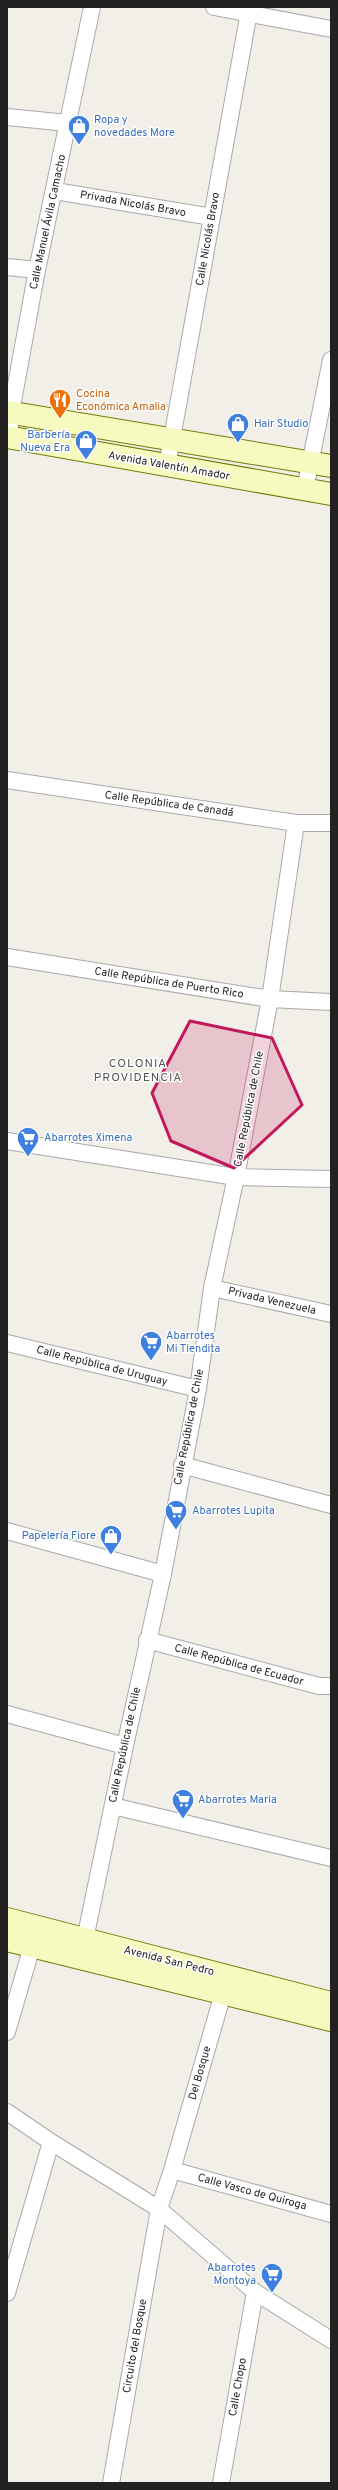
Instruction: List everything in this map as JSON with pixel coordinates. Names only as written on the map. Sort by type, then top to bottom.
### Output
[{"type":"main road","points":[[9,412],[321,464]]},
{"type":"main road","name":"Avenida Valentín Amador","points":[[8,437],[331,494]]},
{"type":"main road","name":"Avenida San Pedro","points":[[7,1919],[35,1937],[225,1984],[331,2003]]},
{"type":"main road","name":"Avenida San Pedro","points":[[7,1940],[35,1937]]},
{"type":"main road","name":"Avenida San Pedro","points":[[225,1984],[331,2020]]},
{"type":"street","name":"Calle Manuel Ávila Camacho","points":[[8,437],[9,412],[92,7]]},
{"type":"street","points":[[214,7],[249,12],[331,29]]},
{"type":"street","name":"Calle Nicolás Bravo","points":[[167,466],[249,12]]},
{"type":"street","points":[[7,117],[68,123]]},
{"type":"street","name":"Privada Nicolás Bravo","points":[[55,191],[212,217]]},
{"type":"street","points":[[7,267],[37,270]]},
{"type":"street","points":[[305,489],[321,464],[331,360]]},
{"type":"street","name":"Calle República de Canadá","points":[[7,780],[296,823],[331,824]]},
{"type":"street","name":"Calle República de Chile","points":[[83,1949],[147,1640],[163,1574],[182,1465],[198,1389],[212,1288],[236,1177],[270,999],[296,823]]},
{"type":"street","name":"Calle República de Puerto Rico","points":[[7,957],[270,999],[331,1002]]},
{"type":"street","points":[[7,1140],[236,1177],[331,1179]]},
{"type":"street","name":"Privada Venezuela","points":[[212,1288],[331,1314]]},
{"type":"street","name":"Calle República de Uruguay","points":[[7,1343],[198,1389]]},
{"type":"street","points":[[182,1465],[331,1505]]},
{"type":"street","points":[[7,1531],[163,1574]]},
{"type":"street","name":"Calle República de Ecuador","points":[[147,1640],[319,1686],[331,1686]]},
{"type":"street","points":[[7,1714],[125,1746]]},
{"type":"street","points":[[113,1806],[331,1858]]},
{"type":"street","points":[[8,2028],[35,1937]]},
{"type":"street","name":"Del Bosque","points":[[172,2170],[225,1984]]},
{"type":"street","points":[[7,2112],[51,2142],[159,2209],[255,2292],[331,2340]]},
{"type":"street","points":[[7,2293],[51,2142]]},
{"type":"street","name":"Circuito del Bosque","points":[[111,2483],[159,2209],[172,2170]]},
{"type":"street","name":"Calle Vasco de Quiroga","points":[[172,2170],[331,2214]]},
{"type":"street","name":"Calle Chopo","points":[[220,2483],[255,2292]]},
{"type":"highlighted area","points":[[190,1021],[272,1038],[302,1105],[234,1168],[171,1141],[152,1093]]},
{"type":"place","name":"Ropa y novedades More","points":[[79,146]]},
{"type":"place","name":"Cocina Económica Amalia","points":[[60,420]]},
{"type":"place","name":"Hair Studio","points":[[238,444]]},
{"type":"place","name":"Barbería Nueva Era","points":[[86,460]]},
{"type":"place","name":"Abarrotes Ximena","points":[[28,1158]]},
{"type":"place","name":"Abarrotes Mi Tiendita","points":[[151,1362]]},
{"type":"place","name":"Abarrotes Lupita","points":[[176,1530]]},
{"type":"place","name":"Papelería Fiore","points":[[111,1556]]},
{"type":"place","name":"Abarrotes Maria","points":[[183,1820]]},
{"type":"place","name":"Abarrotes Montoya","points":[[272,2294]]},
{"type":"district","name":"COLONIA PROVIDENCIA","points":[[138,1071]]}]
